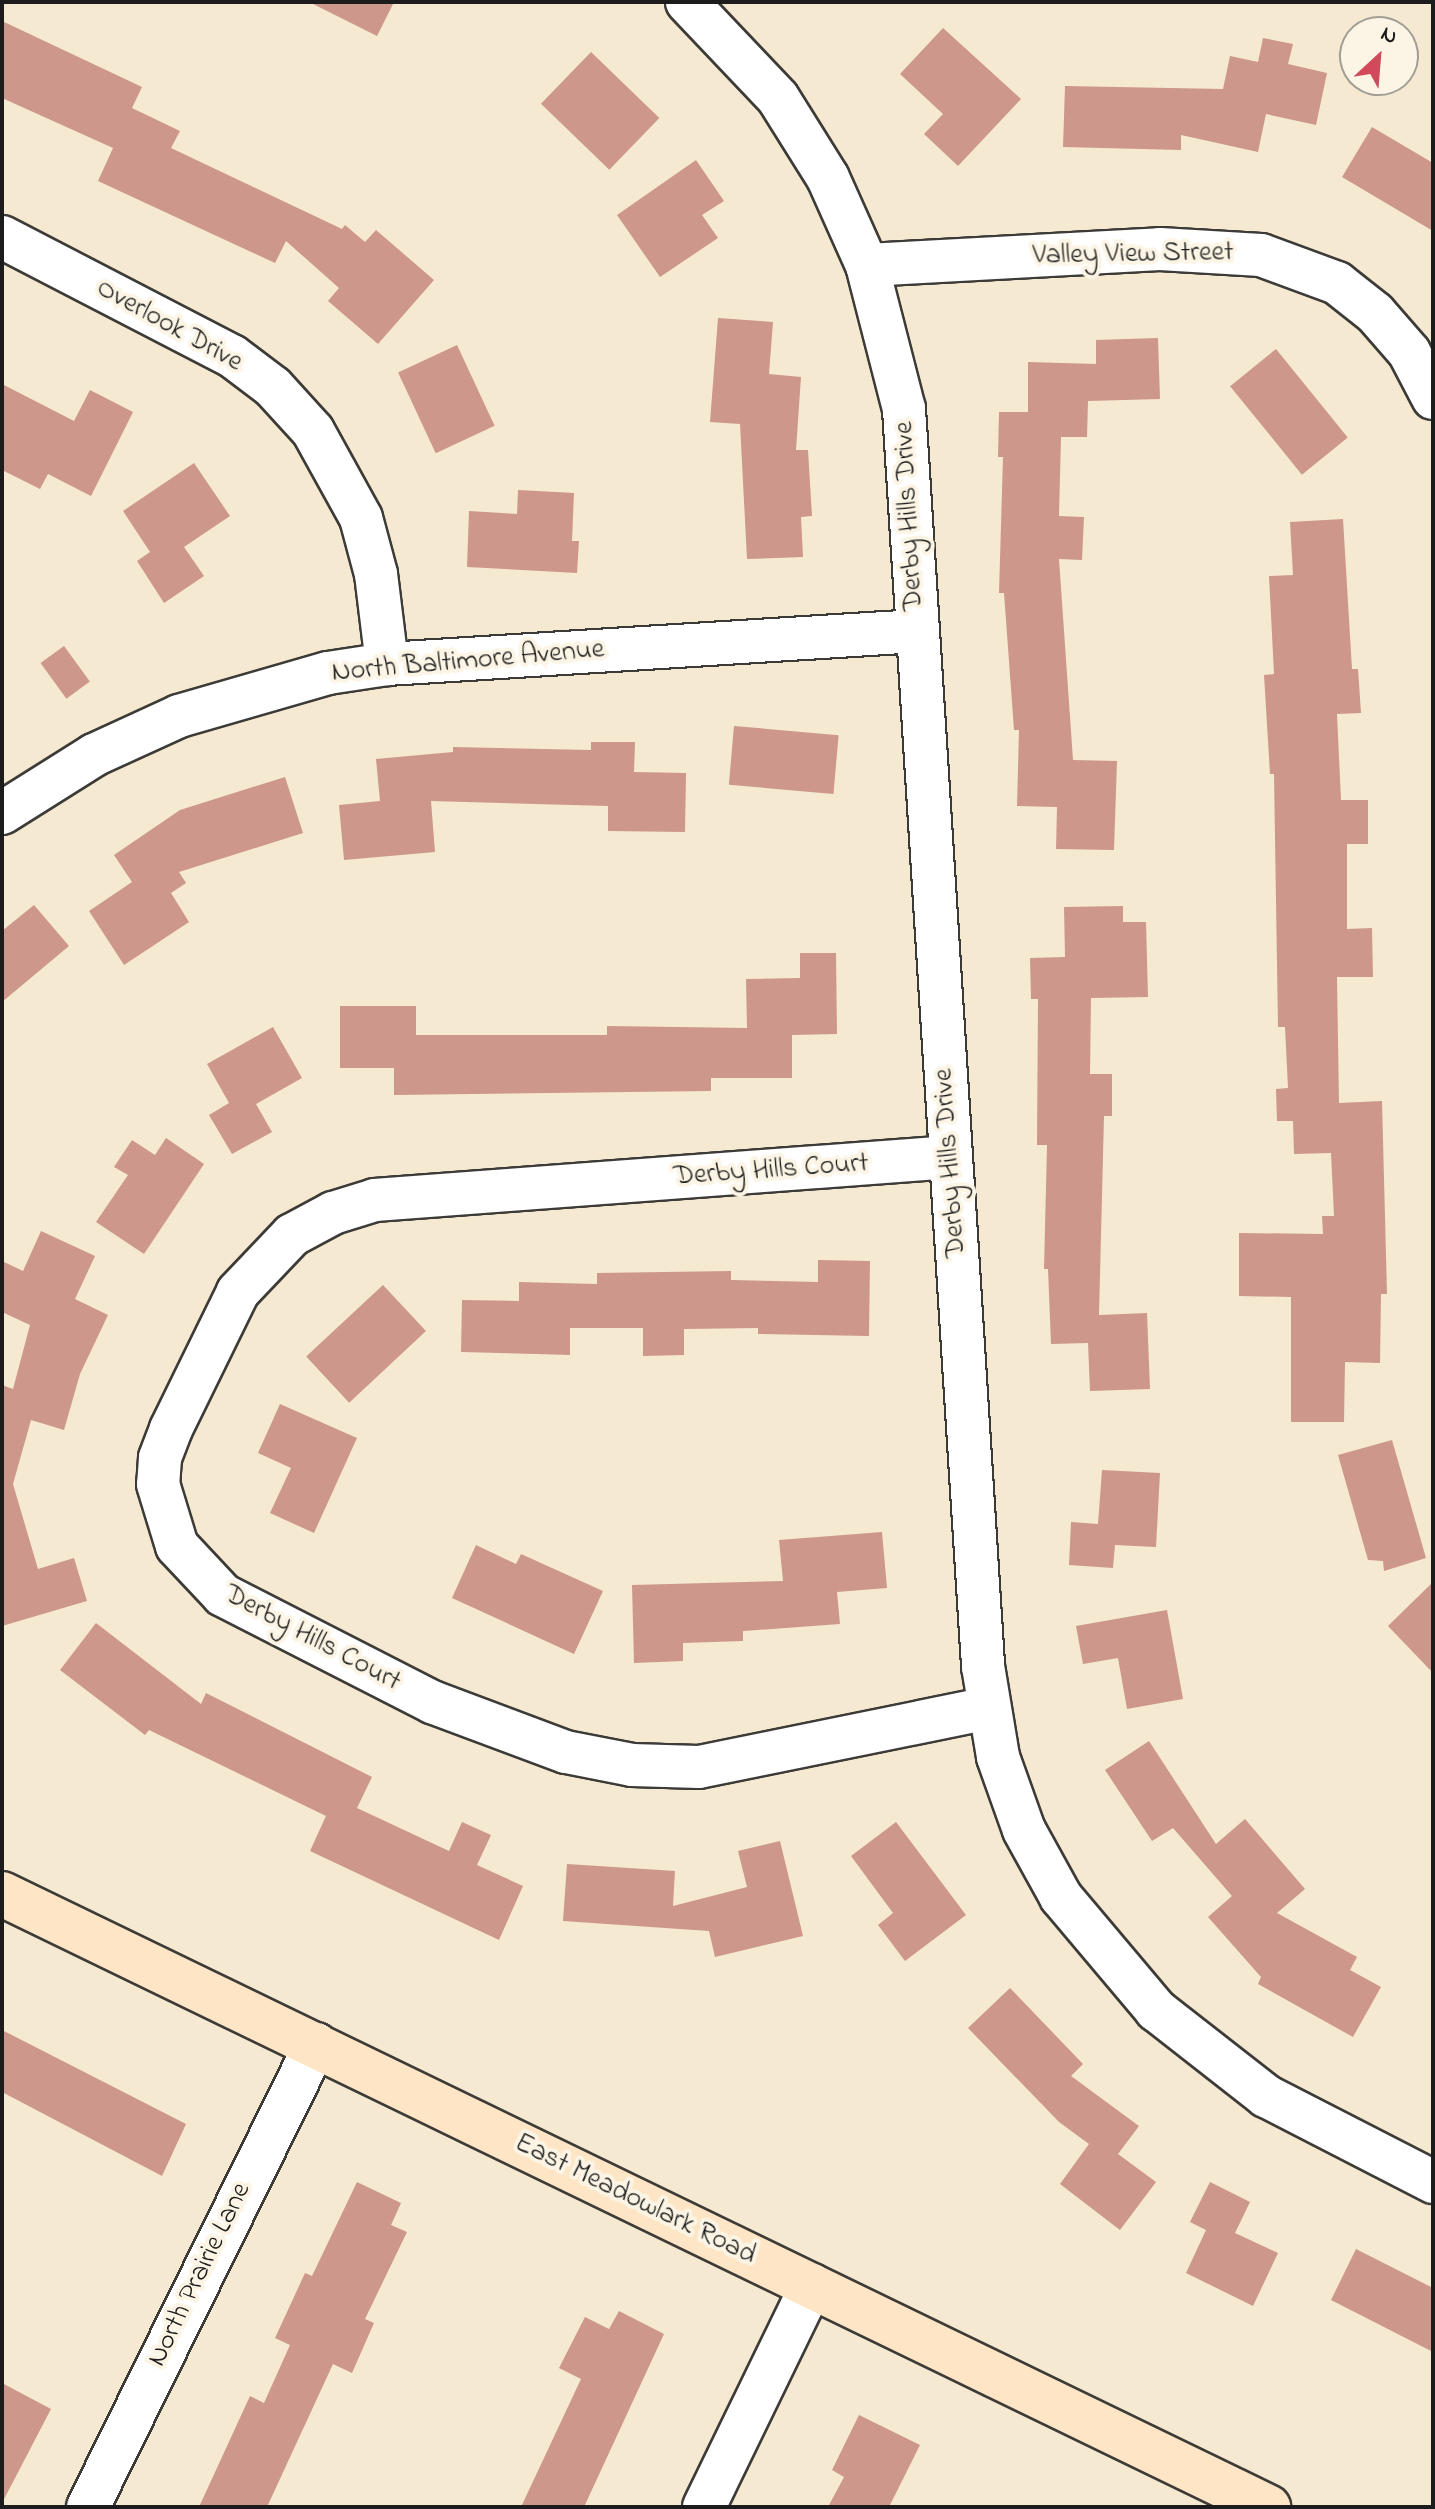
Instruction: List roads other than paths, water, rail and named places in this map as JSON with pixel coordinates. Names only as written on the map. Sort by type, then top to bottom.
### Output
[{"type":"main road","name":"East Meadowlark Road","points":[[2,1894],[1268,2507]]},
{"type":"street","name":"Derby Hills Drive","points":[[687,2],[748,63],[791,117],[828,178],[867,265],[904,409],[988,1708],[1024,1830],[1061,1897],[1156,2010],[1266,2096],[1433,2182]]},
{"type":"street","name":"Overlook Drive","points":[[2,237],[232,356],[273,387],[313,431],[361,518],[376,574],[387,664]]},
{"type":"street","name":"Valley View Street","points":[[867,265],[1160,249],[1261,255],[1337,283],[1375,313],[1409,352],[1433,398]]},
{"type":"street","name":"North Baltimore Avenue","points":[[2,813],[94,755],[179,716],[268,687],[387,664],[917,631]]},
{"type":"street","name":"Derby Hills Court","points":[[951,1157],[375,1200],[333,1213],[286,1241],[238,1292],[171,1429],[160,1458],[158,1484],[177,1546],[197,1573],[223,1595],[432,1702],[566,1752],[632,1765],[699,1767],[988,1708]]},
{"type":"street","name":"North Prairie Lane","points":[[88,2507],[316,2044]]},
{"type":"street","points":[[704,2507],[812,2285]]}]
